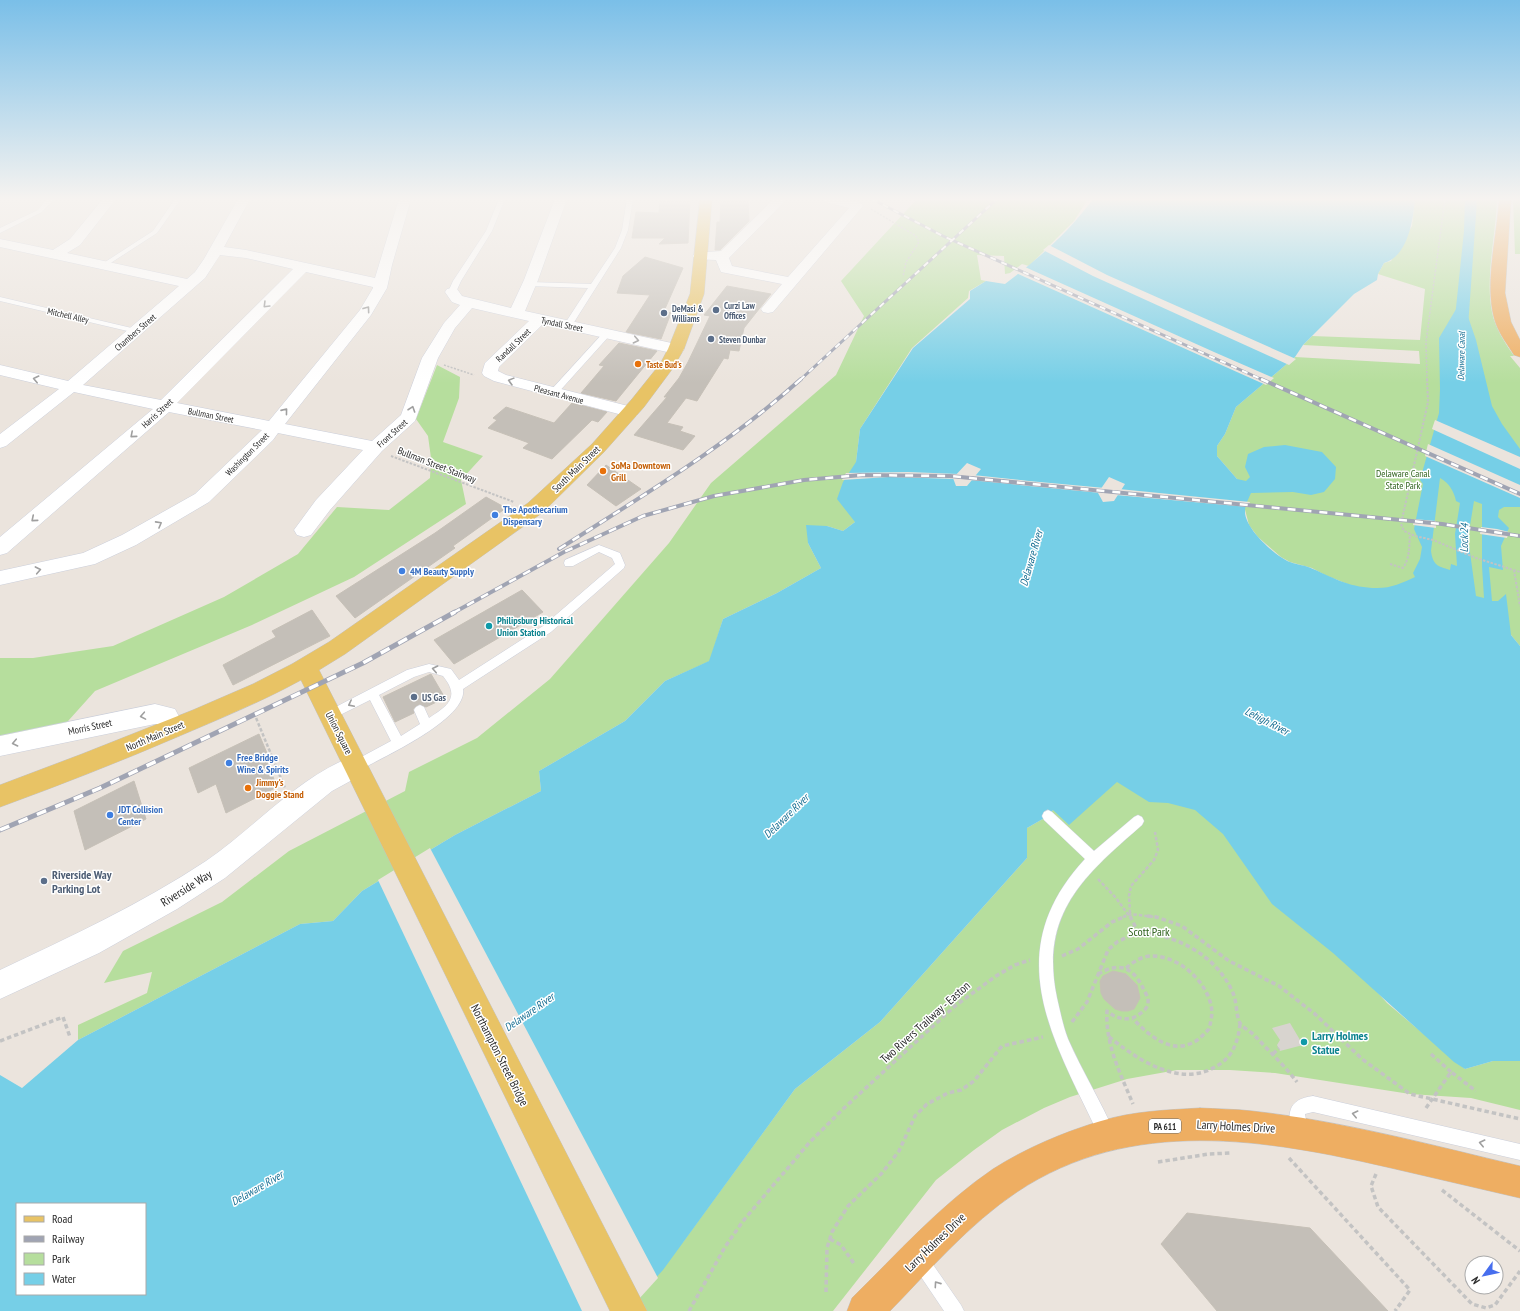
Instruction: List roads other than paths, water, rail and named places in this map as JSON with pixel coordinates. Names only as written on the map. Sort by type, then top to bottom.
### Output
[{"type":"highway","points":[[1501,260],[1499,296],[1503,322],[1520,352]]},
{"type":"highway","name":"Larry Holmes Drive","points":[[865,1311],[956,1221],[1006,1181],[1056,1153],[1087,1141],[1143,1129],[1178,1124],[1238,1124],[1292,1143],[1520,1182]]},
{"type":"main road","name":"South Main Street","points":[[306,667],[337,648],[533,510],[598,448],[630,412],[667,365],[676,349],[697,294],[700,260]]},
{"type":"main road","name":"Union Square","points":[[306,667],[356,766],[371,800]]},
{"type":"main road","name":"North Main Street","points":[[0,796],[100,758],[173,728],[255,692],[306,667]]},
{"type":"main road","name":"Northampton Street Bridge","points":[[371,800],[629,1311]]},
{"type":"street","points":[[86,260],[190,284]]},
{"type":"street","name":"Chambers Street","points":[[0,442],[71,387],[136,331],[200,275],[210,260]]},
{"type":"street","points":[[273,260],[381,284]]},
{"type":"street","name":"Washington Street","points":[[0,578],[74,563],[99,556],[170,518],[192,504],[214,487],[267,436],[366,312],[381,284],[386,260]]},
{"type":"street","points":[[516,314],[530,284],[539,260]]},
{"type":"street","points":[[723,260],[726,269],[791,282]]},
{"type":"street","points":[[768,310],[810,260]]},
{"type":"street","name":"Harris Street","points":[[0,548],[166,406],[303,267]]},
{"type":"street","name":"Tyndall Street","points":[[452,292],[457,299],[469,303],[676,349]]},
{"type":"street","name":"Front Street","points":[[304,530],[323,506],[380,450],[409,417],[430,358],[450,326],[469,303]]},
{"type":"street","name":"Randall Street","points":[[490,373],[491,366],[540,319]]},
{"type":"street","name":"Bullman Street","points":[[0,370],[71,387],[380,450]]},
{"type":"street","name":"Pleasant Avenue","points":[[490,373],[500,378],[630,412]]},
{"type":"street","name":"Morris Street","points":[[0,746],[155,714],[167,716],[173,728]]},
{"type":"street","name":"Riverside Way","points":[[0,985],[89,943],[167,900],[216,869],[324,783],[356,766]]},
{"type":"lane","points":[[104,264],[110,260]]},
{"type":"lane","points":[[452,292],[456,281],[470,260]]},
{"type":"lane","points":[[568,325],[610,260]]},
{"type":"lane","points":[[530,284],[592,286]]},
{"type":"lane","name":"Mitchell Alley","points":[[0,299],[136,331]]},
{"type":"lane","points":[[554,392],[607,334]]},
{"type":"lane","points":[[457,687],[547,629],[620,565],[616,556],[599,548],[569,563]]},
{"type":"lane","points":[[330,715],[372,693],[405,681],[429,668],[447,672],[457,687],[457,699],[438,720],[356,766]]},
{"type":"lane","points":[[372,693],[398,742]]},
{"type":"lane","points":[[420,710],[428,726]]},
{"type":"lane","points":[[1048,816],[1094,859]]},
{"type":"lane","points":[[1108,1136],[1059,1033],[1048,986],[1045,959],[1049,935],[1057,913],[1069,890],[1085,868],[1094,859],[1138,821]]},
{"type":"lane","points":[[1292,1143],[1298,1109],[1302,1106],[1313,1104],[1520,1152]]},
{"type":"lane","points":[[918,1258],[955,1311]]},
{"type":"water","points":[[1035,260],[1390,260],[1384,263],[1378,274],[1377,280],[1354,294],[1303,345],[1295,357],[1236,407],[1225,434],[1217,446],[1217,456],[1237,479],[1246,481],[1250,477],[1245,467],[1248,454],[1264,447],[1285,445],[1322,452],[1336,467],[1335,479],[1324,492],[1311,495],[1293,492],[1251,493],[1246,504],[1246,518],[1262,541],[1284,559],[1351,585],[1368,588],[1382,588],[1397,585],[1415,577],[1413,573],[1420,559],[1422,547],[1414,529],[1423,484],[1420,480],[1439,413],[1439,338],[1462,299],[1476,340],[1492,406],[1502,424],[1520,449],[1520,507],[1504,507],[1499,510],[1498,517],[1509,528],[1501,546],[1503,570],[1489,567],[1492,601],[1498,601],[1506,594],[1511,635],[1520,646],[1520,1061],[1493,1061],[1465,1069],[1454,1062],[1333,953],[1272,904],[1223,834],[1195,810],[1168,803],[1149,802],[1117,782],[1069,825],[1053,810],[1048,816],[1027,828],[1027,858],[880,1022],[795,1089],[663,1270],[625,1311],[0,1311],[0,1075],[22,1088],[78,1040],[300,924],[333,921],[362,891],[455,835],[541,791],[539,771],[625,721],[665,681],[709,661],[723,619],[777,593],[821,568],[808,543],[806,525],[827,526],[843,531],[855,522],[837,499],[843,482],[856,462],[860,429],[913,348],[970,299],[970,291],[986,281],[1005,284]],"holes":[[[967,463],[981,469],[967,486],[956,486],[953,478]],[[1109,477],[1125,484],[1114,501],[1103,502],[1098,493]],[[1440,478],[1448,485],[1454,494],[1456,501],[1460,503],[1455,534],[1457,566],[1451,564],[1450,570],[1436,564],[1431,551]],[[1474,501],[1482,504],[1482,566],[1484,598],[1476,596],[1468,538]]]},
{"type":"waterway","name":"Delaware Canal","points":[[1461,327],[1467,260]]},
{"type":"railway","points":[[800,380],[930,260]]},
{"type":"railway","points":[[997,260],[1263,380]]},
{"type":"railway","points":[[559,549],[684,469],[714,448],[744,426],[801,379]]},
{"type":"railway","points":[[1261,379],[1520,494]]},
{"type":"railway","points":[[453,613],[564,552],[643,516],[714,496],[804,480],[862,475],[950,476],[1442,524],[1520,536]]},
{"type":"railway","points":[[0,830],[100,788],[363,663],[455,612]]},
{"type":"place","name":"Curzi Law Offices","points":[[716,310]]},
{"type":"place","name":"DeMasi & Williams","points":[[664,313]]},
{"type":"place","name":"Steven Dunbar","points":[[711,339]]},
{"type":"place","name":"Taste Bud's","points":[[638,364]]},
{"type":"place","name":"SoMa Downtown Grill","points":[[603,471]]},
{"type":"place","name":"The Apothecarium Dispensary","points":[[495,515]]},
{"type":"place","name":"4M Beauty Supply","points":[[402,571]]},
{"type":"place","name":"Philipsburg Historical Union Station","points":[[489,626]]},
{"type":"place","name":"US Gas","points":[[414,697]]},
{"type":"place","name":"Free Bridge Wine & Spirits","points":[[229,763]]},
{"type":"place","name":"Jimmy's Doggie Stand","points":[[248,788]]},
{"type":"place","name":"JDT Collision Center","points":[[110,815]]},
{"type":"place","name":"Riverside Way Parking Lot","points":[[44,881]]},
{"type":"place","name":"Larry Holmes Statue","points":[[1304,1042]]},
{"type":"park label","name":"Delaware Canal State Park","points":[[1403,478]]},
{"type":"park label","name":"Scott Park","points":[[1149,931]]},
{"type":"water label","name":"Lock 24","points":[[1464,538]]},
{"type":"water label","name":"Delaware River","points":[[1031,558]]},
{"type":"water label","name":"Lehigh River","points":[[1267,721]]},
{"type":"water label","name":"Delaware River","points":[[786,816]]},
{"type":"water label","name":"Delaware River","points":[[529,1012]]},
{"type":"water label","name":"Delaware River","points":[[257,1188]]}]
